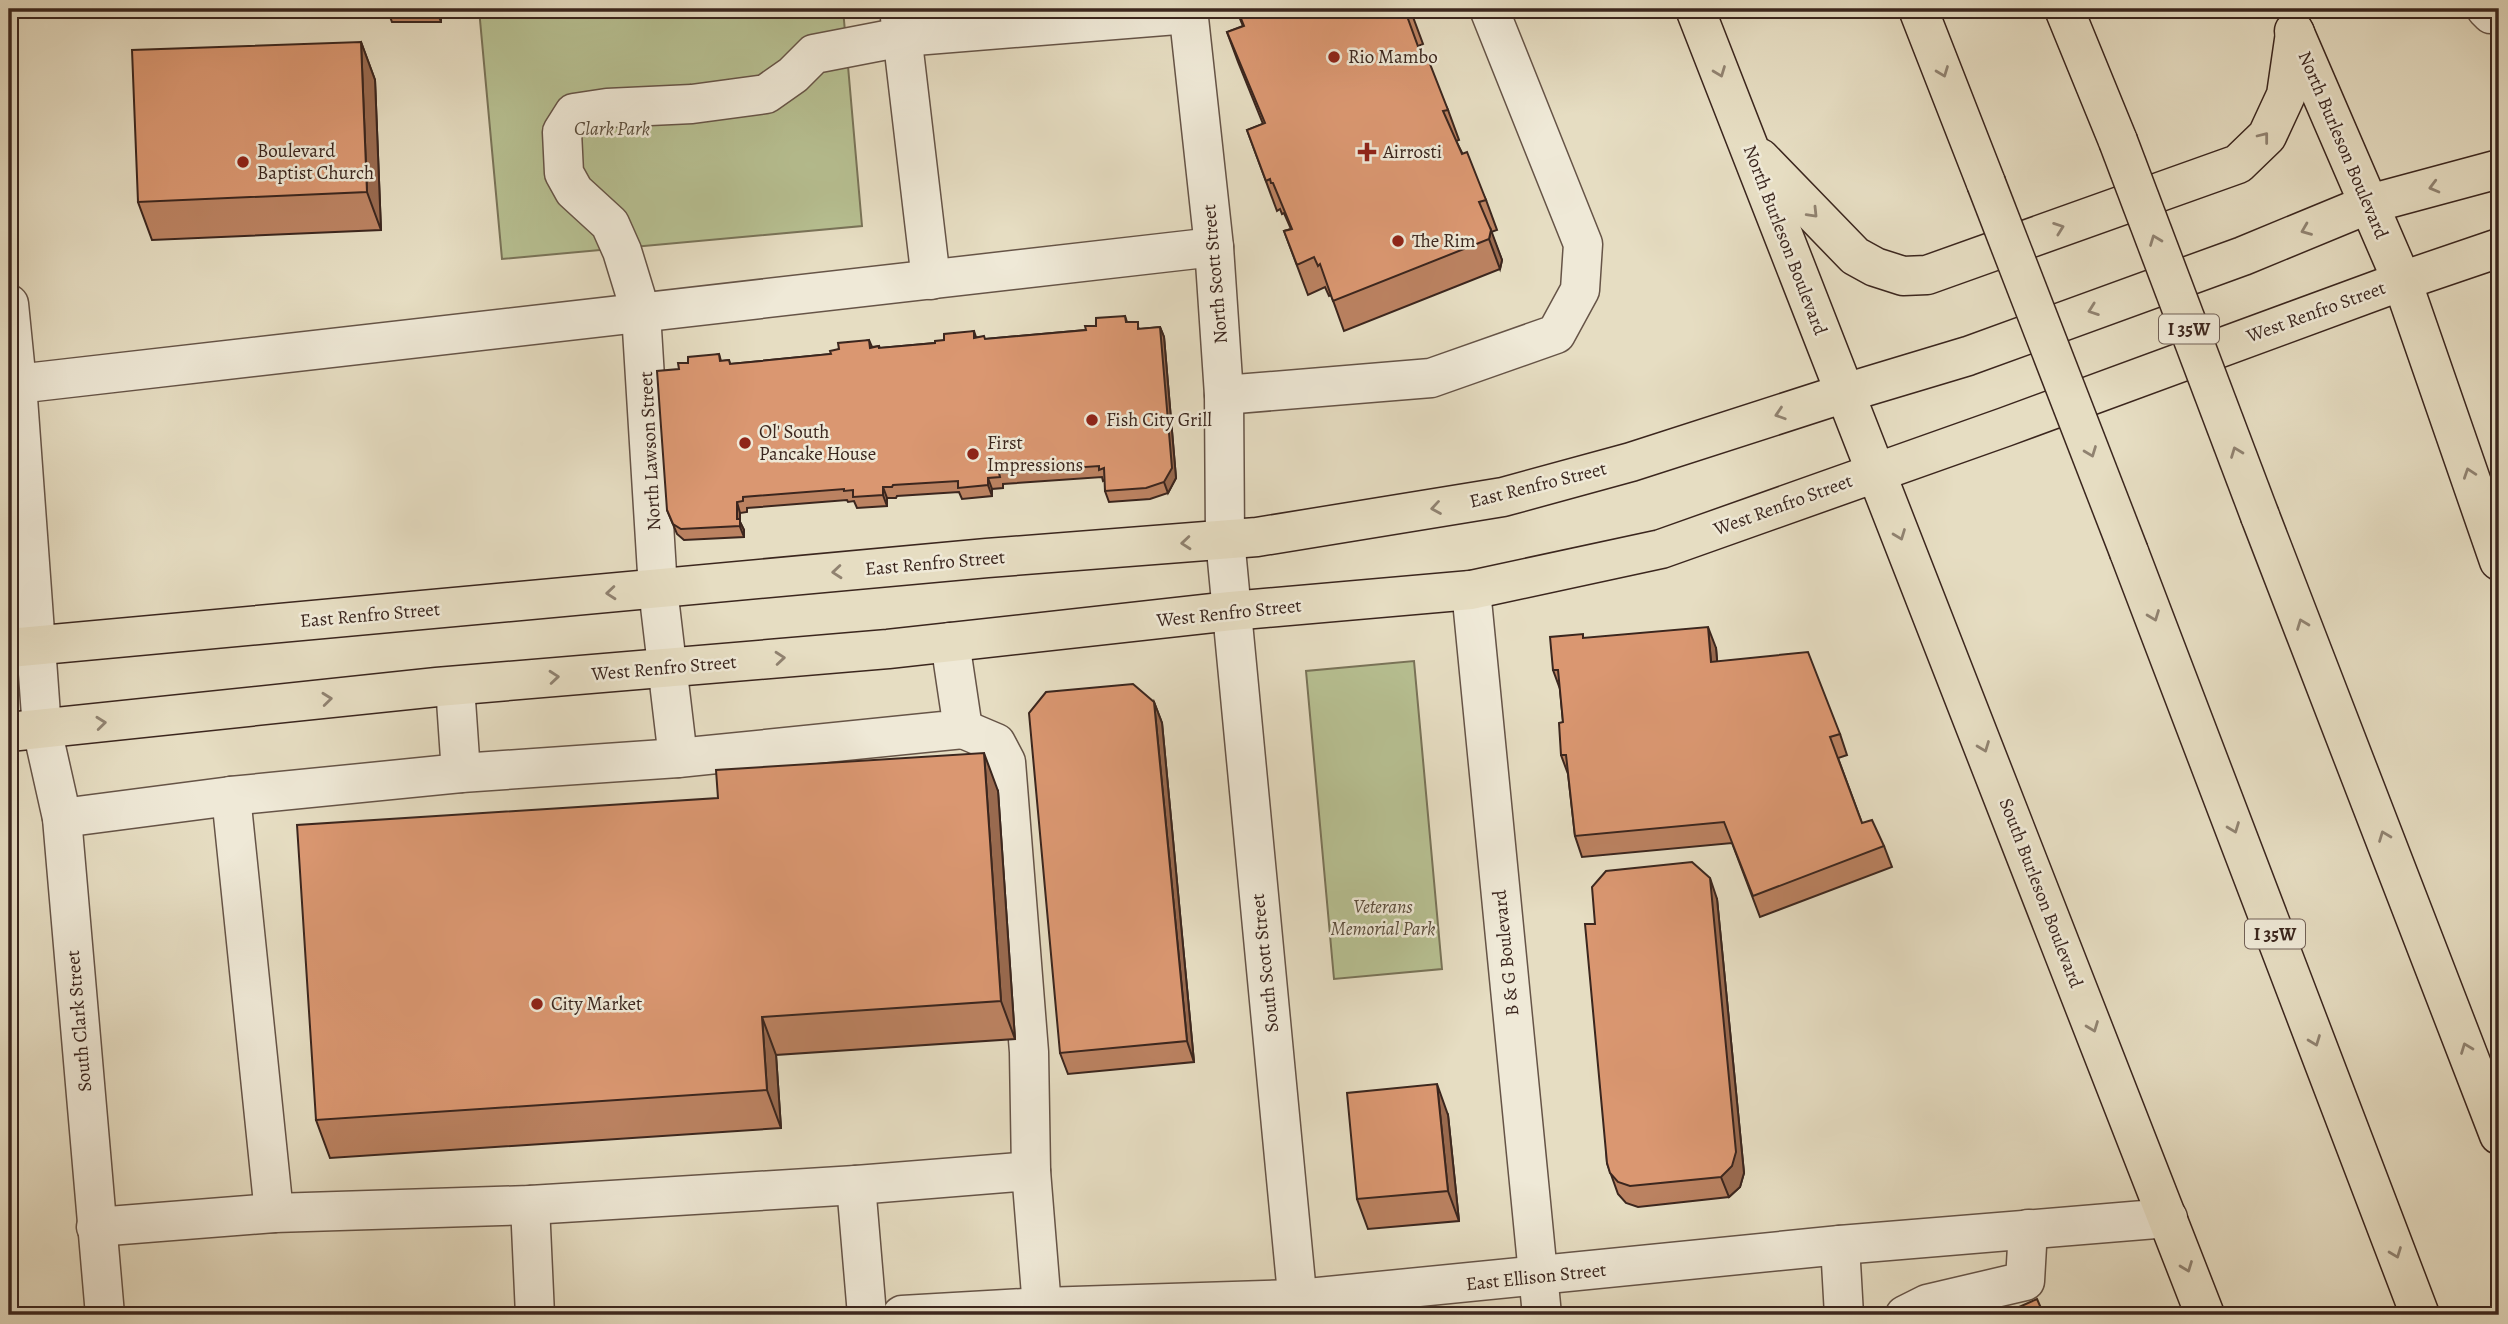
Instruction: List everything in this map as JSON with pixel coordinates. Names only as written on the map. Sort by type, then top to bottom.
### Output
[{"type":"main road","name":"North Burleson Boulevard","points":[[1695,9],[1875,472]]},
{"type":"main road","name":"I 35W","points":[[1918,9],[2129,552],[2420,1315]]},
{"type":"main road","name":"I 35W","points":[[2064,9],[2118,141],[2499,1135]]},
{"type":"main road","points":[[2080,9],[2118,141]]},
{"type":"main road","name":"North Burleson Boulevard","points":[[2290,21],[2402,281]]},
{"type":"main road","points":[[1749,146],[1855,256],[1875,267],[1903,275],[1927,275],[2238,164],[2267,136],[2286,95],[2290,21]]},
{"type":"main road","points":[[1845,393],[1968,356],[2243,256],[2370,204],[2499,169]]},
{"type":"main road","points":[[2499,248],[2402,281],[2499,561]]},
{"type":"main road","name":"West Renfro Street","points":[[25,730],[455,686],[950,642],[1231,611],[1471,590],[1661,549],[2005,427],[2402,281]]},
{"type":"main road","name":"East Renfro Street","points":[[23,646],[987,558],[1256,537],[1503,497],[1631,462],[1845,393]]},
{"type":"main road","name":"South Burleson Boulevard","points":[[1875,472],[2205,1315]]},
{"type":"street","points":[[1224,395],[1431,378],[1556,334],[1580,290],[1583,244],[1489,9]]},
{"type":"street","points":[[2486,9],[2491,15],[2499,12]]},
{"type":"street","points":[[931,280],[901,23],[1189,11]]},
{"type":"street","name":"North Scott Street","points":[[1189,11],[1214,247],[1224,395],[1224,540]]},
{"type":"street","name":"North Lawson Street","points":[[678,758],[658,589],[641,313],[622,251],[610,224],[574,191],[564,173],[562,132],[574,113],[607,108],[692,104],[766,94],[793,75],[814,54],[901,23]]},
{"type":"street","points":[[13,360],[641,313],[1214,247]]},
{"type":"street","name":"South Clark Street","points":[[9,304],[25,730],[62,818],[105,1315]]},
{"type":"street","name":"South Scott Street","points":[[1224,540],[1299,1307]]},
{"type":"street","name":"B & G Boulevard","points":[[1471,590],[1542,1315]]},
{"type":"street","points":[[950,642],[963,729]]},
{"type":"street","points":[[455,686],[461,773]]},
{"type":"street","points":[[62,818],[230,796],[461,773],[678,758],[963,729],[996,743],[1006,762],[1029,1052],[1031,1171],[1042,1307]]},
{"type":"street","points":[[230,796],[274,1213]]},
{"type":"street","points":[[96,1227],[274,1213],[530,1205],[856,1185],[1031,1171]]},
{"type":"street","points":[[856,1185],[867,1315]]},
{"type":"street","points":[[530,1205],[535,1315]]},
{"type":"street","name":"East Ellison Street","points":[[902,1315],[1042,1307],[1299,1307],[1538,1277],[1840,1245],[2168,1218]]},
{"type":"street","points":[[1905,1315],[1927,1304],[1993,1303],[2025,1281],[2028,1230]]},
{"type":"street","points":[[1840,1245],[1844,1315]]},
{"type":"green space","name":"Clark Park","points":[[479,9],[843,9],[862,226],[502,259]]},
{"type":"green space","name":"Veterans Memorial Park","points":[[1414,661],[1442,969],[1334,979],[1306,671]]},
{"type":"building","points":[[1237,9],[1410,9],[1412,14],[1407,16],[1423,60],[1428,59],[1448,110],[1443,111],[1462,154],[1467,152],[1486,200],[1479,202],[1491,230],[1489,239],[1333,301],[1320,264],[1318,266],[1314,257],[1297,265],[1284,231],[1292,229],[1273,183],[1270,179],[1266,181],[1247,130],[1265,123],[1227,32],[1244,26]]},
{"type":"building","points":[[361,42],[367,192],[138,202],[132,50]]},
{"type":"building","points":[[1125,316],[1126,322],[1138,322],[1138,329],[1160,327],[1172,468],[1164,482],[1146,488],[1105,491],[1104,468],[1099,470],[1099,466],[999,473],[1000,477],[988,478],[988,485],[958,488],[958,481],[893,485],[883,487],[883,495],[853,497],[853,490],[844,489],[743,497],[743,501],[737,502],[737,519],[740,519],[740,526],[681,529],[673,524],[667,510],[657,371],[679,369],[678,363],[688,363],[688,357],[719,354],[720,361],[729,360],[730,364],[831,354],[830,351],[839,349],[838,343],[869,340],[870,348],[879,348],[935,343],[944,340],[944,334],[974,331],[974,338],[984,336],[985,339],[1086,330],[1085,326],[1096,326],[1096,318]]},
{"type":"building","points":[[1708,627],[1711,662],[1808,652],[1840,734],[1830,737],[1862,823],[1872,820],[1884,846],[1753,896],[1724,822],[1575,836],[1566,755],[1561,755],[1559,723],[1563,722],[1558,670],[1553,670],[1550,637],[1583,634],[1583,638]]},
{"type":"building","points":[[1133,684],[1154,702],[1187,1041],[1060,1053],[1029,713],[1046,692]]},
{"type":"building","points":[[984,753],[1001,1001],[762,1017],[767,1090],[316,1120],[297,825],[718,798],[716,770]]},
{"type":"building","points":[[1692,862],[1710,878],[1736,1152],[1732,1166],[1721,1177],[1630,1186],[1618,1182],[1610,1173],[1607,1163],[1585,924],[1595,924],[1592,887],[1606,871]]},
{"type":"building","points":[[1437,1084],[1448,1191],[1357,1199],[1347,1093]]},
{"type":"building","points":[[2037,1299],[2044,1315],[2001,1315]]},
{"type":"place","name":"Rio Mambo","points":[[1334,57]]},
{"type":"place","name":"Airrosti","points":[[1367,152]]},
{"type":"place","name":"Boulevard Baptist Church","points":[[243,162]]},
{"type":"place","name":"The Rim","points":[[1398,241]]},
{"type":"place","name":"Fish City Grill","points":[[1092,420]]},
{"type":"place","name":"Ol' South Pancake House","points":[[745,443]]},
{"type":"place","name":"First Impressions","points":[[973,454]]},
{"type":"place","name":"City Market","points":[[537,1004]]}]
